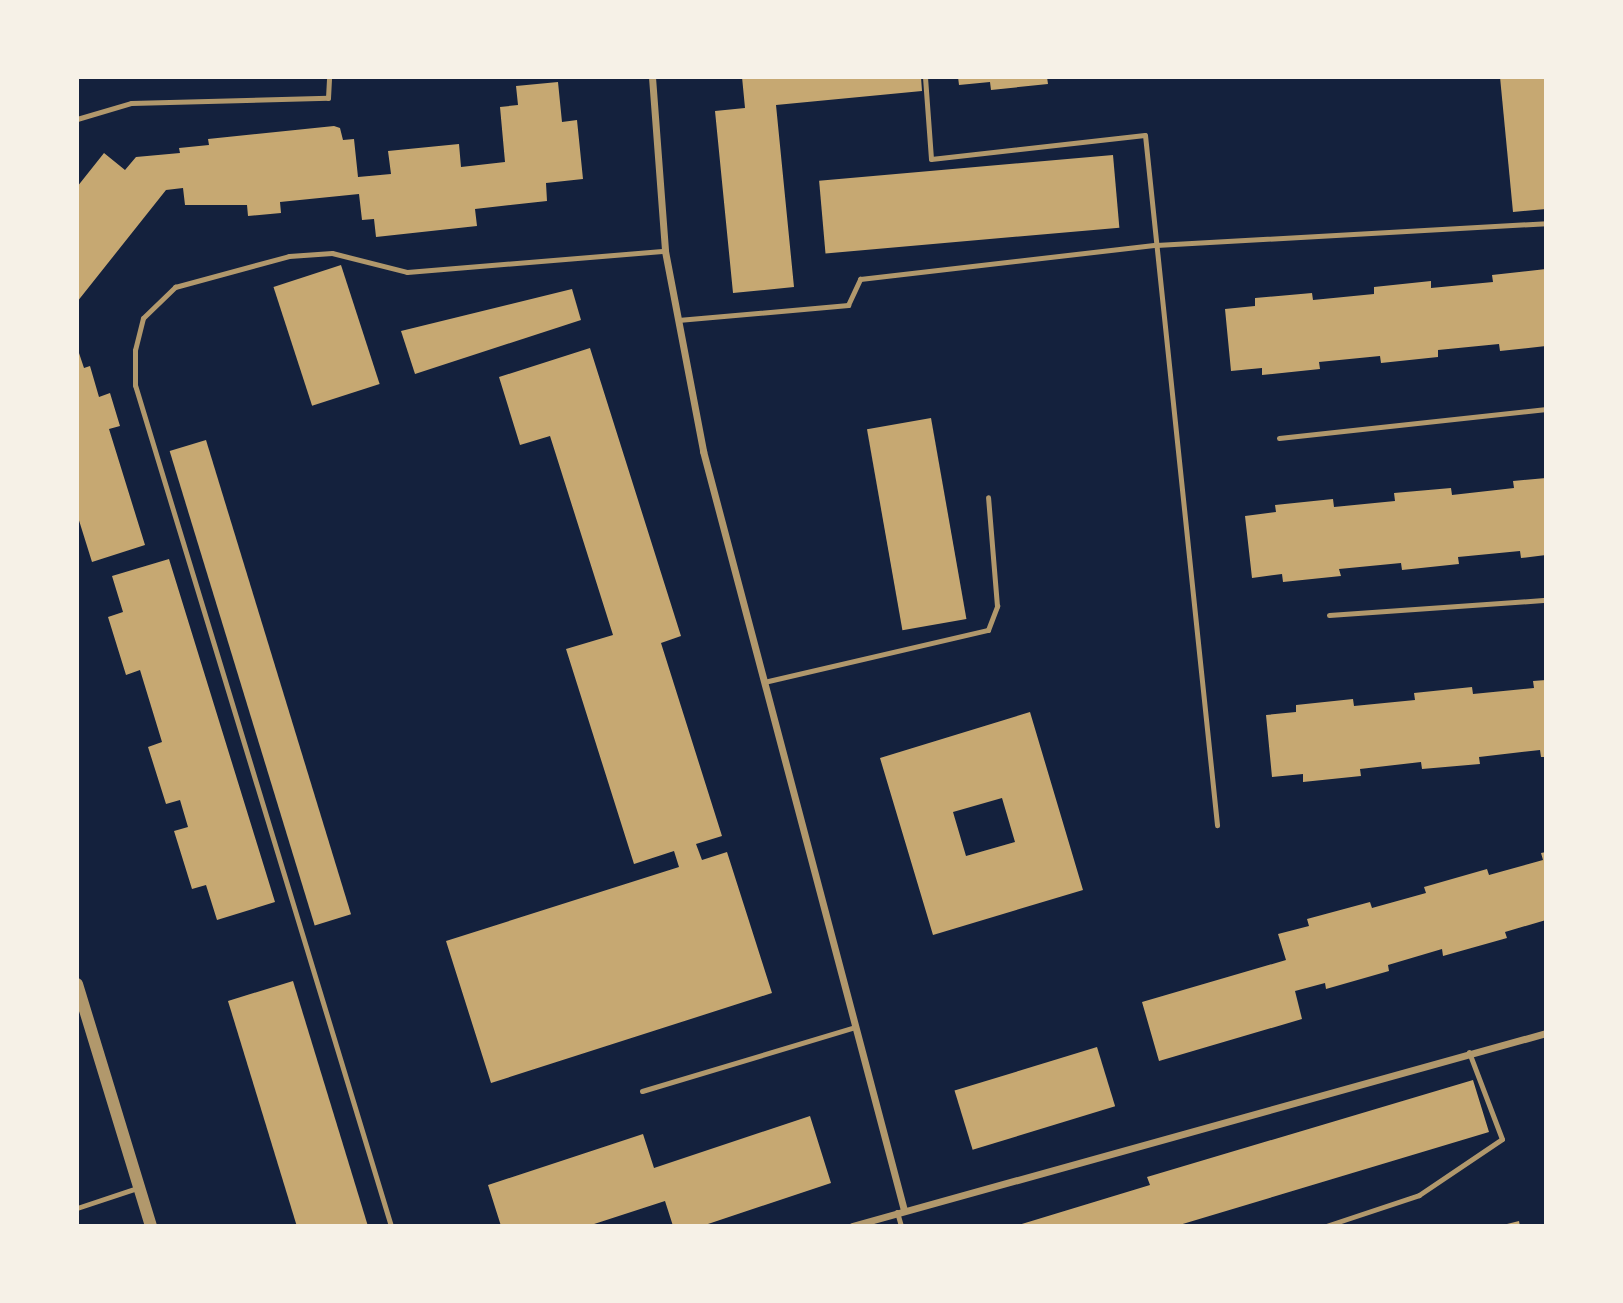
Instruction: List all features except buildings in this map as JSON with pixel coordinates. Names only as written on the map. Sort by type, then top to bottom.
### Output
[{"type":"street","points":[[652,77],[665,251],[703,451],[856,1027],[900,1211]]},
{"type":"street","points":[[77,984],[151,1226]]},
{"type":"street","points":[[852,1226],[1469,1052],[1546,1033]]},
{"type":"lane","points":[[77,119],[131,103],[328,99],[329,77]]},
{"type":"lane","points":[[925,77],[931,159],[1145,135],[1217,825]]},
{"type":"lane","points":[[678,320],[848,305],[860,279],[1156,245],[1546,223]]},
{"type":"lane","points":[[391,1226],[135,385],[135,350],[143,318],[175,287],[289,256],[332,253],[407,272],[665,251]]},
{"type":"lane","points":[[1279,438],[1546,410]]},
{"type":"lane","points":[[764,682],[988,630],[997,607],[988,497]]},
{"type":"lane","points":[[1329,615],[1546,600]]},
{"type":"lane","points":[[642,1091],[856,1027]]},
{"type":"lane","points":[[1326,1226],[1419,1195],[1502,1139],[1469,1052]]},
{"type":"lane","points":[[77,1208],[139,1187]]},
{"type":"lane","points":[[900,1211],[901,1226]]}]
